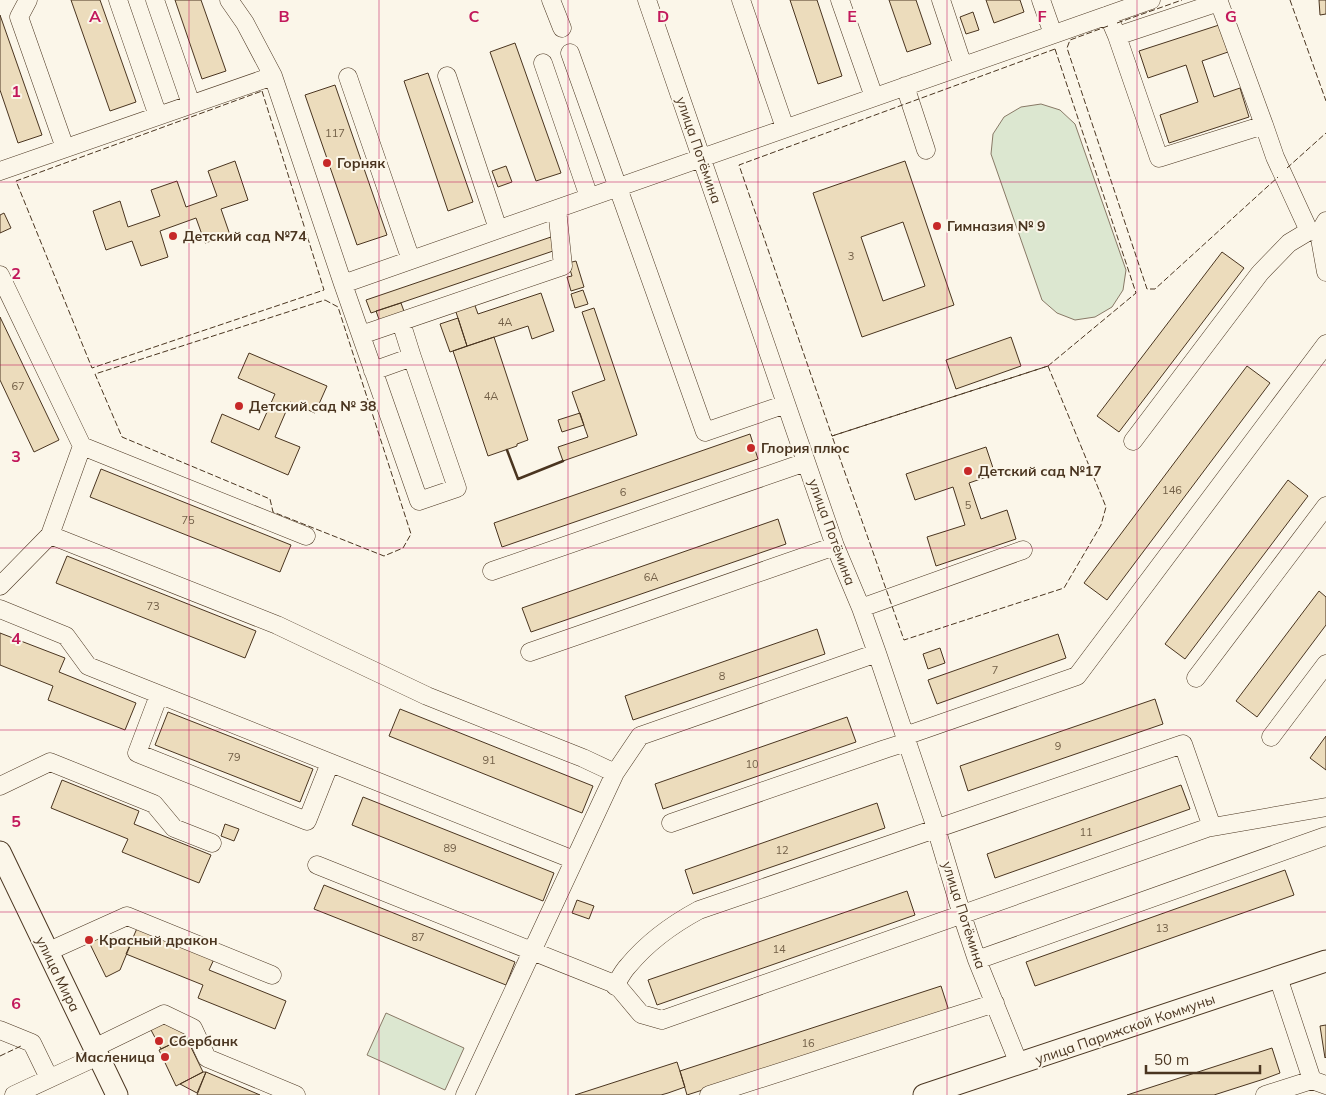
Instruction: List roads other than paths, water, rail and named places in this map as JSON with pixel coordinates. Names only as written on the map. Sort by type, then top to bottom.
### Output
[{"type":"main road","name":"улица Мира","points":[[0,852],[117,1095]]},
{"type":"main road","name":"улица Парижской Коммуны","points":[[924,1095],[1326,961]]},
{"type":"street","points":[[28,0],[19,17],[65,148]]},
{"type":"street","points":[[118,0],[158,116]]},
{"type":"street","points":[[155,0],[191,104]]},
{"type":"street","points":[[229,0],[245,23],[274,76],[343,284],[419,501],[457,488],[401,322]]},
{"type":"street","points":[[551,0],[562,28]]},
{"type":"street","name":"улица Потёмина","points":[[647,0],[835,546],[861,608],[877,653],[936,828],[977,960],[1019,1064]]},
{"type":"street","points":[[741,0],[785,128]]},
{"type":"street","points":[[840,0],[874,98]]},
{"type":"street","points":[[941,0],[963,66]]},
{"type":"street","points":[[1041,0],[1053,34]]},
{"type":"street","points":[[343,284],[1151,0]]},
{"type":"street","points":[[1117,36],[1219,2],[1275,157],[1318,228],[1326,272]]},
{"type":"street","points":[[1108,15],[1159,158],[1264,125]]},
{"type":"street","points":[[570,53],[705,432],[786,404]]},
{"type":"street","points":[[543,63],[589,197]]},
{"type":"street","points":[[0,171],[274,76]]},
{"type":"street","points":[[447,76],[498,229]]},
{"type":"street","points":[[348,77],[411,260]]},
{"type":"street","points":[[905,86],[926,150]]},
{"type":"street","points":[[361,335],[563,266],[557,209]]},
{"type":"street","points":[[1132,440],[1260,272],[1289,243],[1318,228]]},
{"type":"street","points":[[0,275],[82,446],[306,536]]},
{"type":"street","points":[[671,823],[877,751],[1077,676],[1326,344]]},
{"type":"street","points":[[374,371],[412,357]]},
{"type":"street","points":[[0,586],[50,535],[82,446]]},
{"type":"street","points":[[492,571],[806,462]]},
{"type":"street","points":[[1196,678],[1326,506]]},
{"type":"street","points":[[50,535],[277,625],[427,696],[583,758],[615,773]]},
{"type":"street","points":[[530,652],[835,546]]},
{"type":"street","points":[[861,608],[1023,550]]},
{"type":"street","points":[[0,610],[66,636],[88,666],[574,860]]},
{"type":"street","points":[[465,1095],[615,773],[640,736],[877,653]]},
{"type":"street","points":[[1271,737],[1326,664]]},
{"type":"street","points":[[159,695],[137,753],[307,821],[330,763]]},
{"type":"street","points":[[615,986],[627,966],[652,943],[682,919],[700,910],[1182,744],[1212,827]]},
{"type":"street","points":[[0,786],[50,762],[154,804],[174,828],[212,843]]},
{"type":"street","points":[[317,865],[612,983],[620,989],[641,1014],[662,1020],[1212,827],[1326,808]]},
{"type":"street","points":[[977,960],[1326,836]]},
{"type":"street","points":[[47,952],[127,916],[272,975]]},
{"type":"street","points":[[1265,1095],[1319,1082],[1278,977]]},
{"type":"street","points":[[709,1095],[995,1003]]},
{"type":"street","points":[[14,1095],[49,1078],[164,1014],[192,1028],[207,1058],[296,1095]]},
{"type":"street","points":[[0,1030],[32,1043],[49,1078]]},
{"type":"place","name":"Горняк","points":[[327,163]]},
{"type":"place","name":"Гимназия № 9","points":[[937,226]]},
{"type":"place","name":"Детский сад №74","points":[[173,236]]},
{"type":"place","name":"Детский сад № 38","points":[[239,406]]},
{"type":"place","name":"Глория плюс","points":[[751,448]]},
{"type":"place","name":"Детский сад №17","points":[[968,471]]},
{"type":"place","name":"Красный дракон","points":[[89,940]]},
{"type":"place","name":"Сбербанк","points":[[159,1041]]},
{"type":"place","name":"Масленица","points":[[165,1057]]}]
